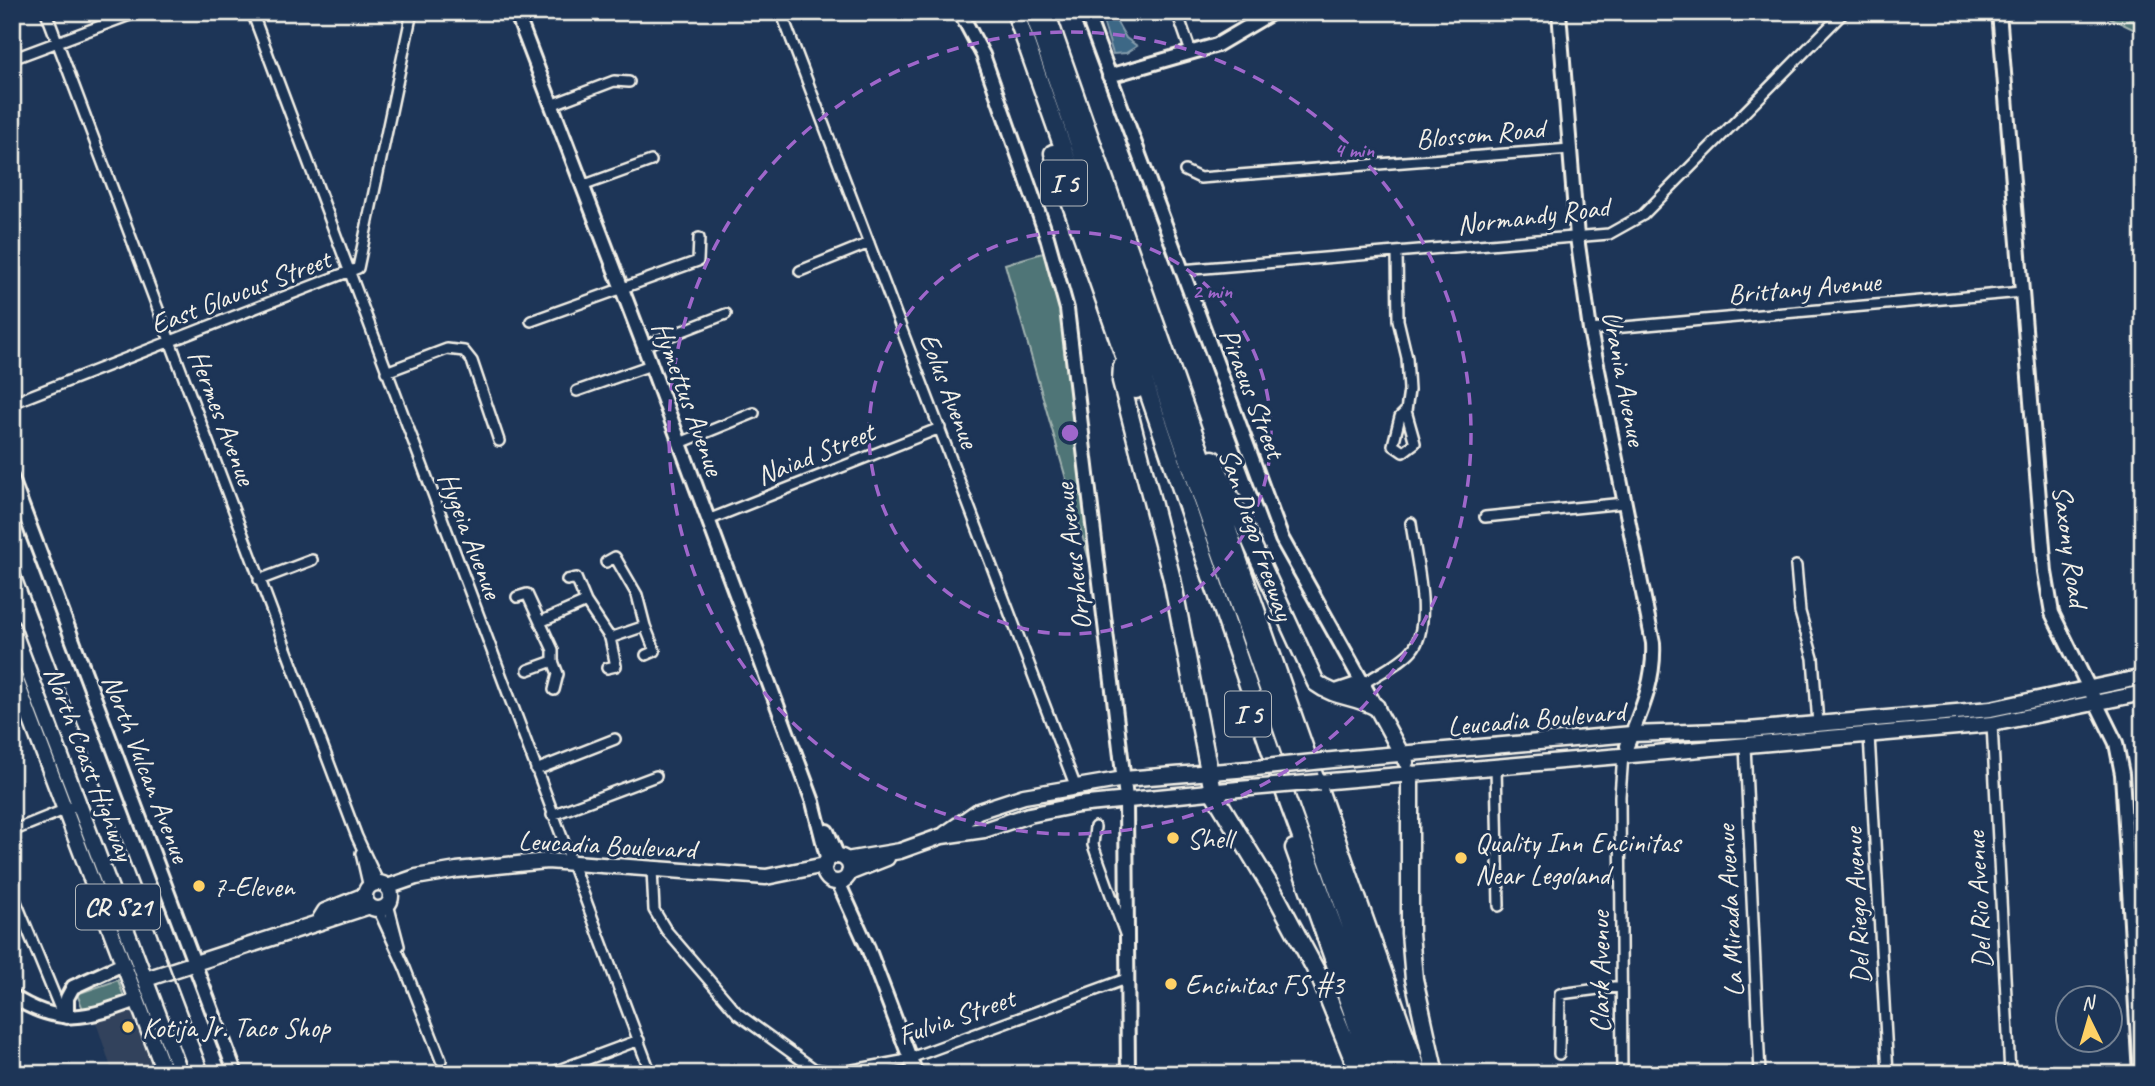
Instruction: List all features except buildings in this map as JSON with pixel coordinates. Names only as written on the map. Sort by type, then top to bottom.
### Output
[{"type":"highway","name":"I 5","points":[[1004,12],[1374,1074]]},
{"type":"highway","points":[[1015,12],[1107,269],[1251,698],[1388,1074]]},
{"type":"highway","points":[[1033,12],[1402,1074]]},
{"type":"highway","name":"San Diego Freeway","points":[[1046,12],[1419,1074]]},
{"type":"highway","points":[[1123,353],[1121,381],[1171,579],[1213,792],[1275,894],[1320,978],[1359,1074]]},
{"type":"highway","points":[[1171,368],[1316,683],[1332,695],[1359,698],[1376,707]]},
{"type":"highway","points":[[1332,695],[1363,684]]},
{"type":"highway","points":[[1410,774],[1412,956],[1420,1015],[1435,1074]]},
{"type":"main road","name":"North Coast Highway","points":[[13,631],[181,1074]]},
{"type":"main road","name":"North Coast Highway","points":[[12,670],[165,1074]]},
{"type":"main road","name":"Leucadia Boulevard","points":[[146,979],[319,920],[326,911],[378,896],[416,877],[499,864],[571,862],[738,877],[779,876],[876,864],[900,850],[942,835],[984,830],[1029,815],[1078,804],[1496,766],[1627,745],[1991,709],[2090,686],[2143,677]]},
{"type":"main road","name":"Leucadia Boulevard","points":[[942,835],[978,811],[1024,796],[1075,785],[1124,779],[1404,754],[1627,745],[1745,745],[1869,735],[1992,724],[2143,693]]},
{"type":"main road","name":"Piraeus Street","points":[[1376,707],[1404,754],[1410,774]]},
{"type":"main road","points":[[137,1000],[146,979]]},
{"type":"street","name":"Hermes Avenue","points":[[46,12],[441,1060]]},
{"type":"street","points":[[12,60],[138,12]]},
{"type":"street","name":"Hygeia Avenue","points":[[252,12],[651,1074]]},
{"type":"street","name":"East Glaucus Street","points":[[12,403],[349,274],[358,268],[412,12]]},
{"type":"street","name":"Hymettus Avenue","points":[[516,12],[916,1074]]},
{"type":"street","name":"Eolus Avenue","points":[[781,12],[1075,785]]},
{"type":"street","name":"Orpheus Avenue","points":[[960,12],[983,55],[1049,243],[1067,309],[1126,798],[1128,1074]]},
{"type":"street","name":"Piraeus Street","points":[[1086,12],[1282,539],[1376,707]]},
{"type":"street","points":[[1177,12],[1191,52]]},
{"type":"street","points":[[1109,76],[1217,45],[1273,12]]},
{"type":"street","name":"Urania Avenue","points":[[1559,12],[1577,237],[1590,330],[1653,643],[1654,666],[1650,689],[1627,745]]},
{"type":"street","name":"Normandy Road","points":[[1181,270],[1609,234],[1643,215],[1844,12]]},
{"type":"street","name":"Saxony Road","points":[[1999,12],[2045,574],[2052,613],[2116,743],[2122,774],[2140,1074]]},
{"type":"street","points":[[551,104],[614,81],[629,82]]},
{"type":"street","name":"Blossom Road","points":[[1185,171],[1200,178],[1570,149]]},
{"type":"street","points":[[582,186],[651,161]]},
{"type":"street","points":[[531,321],[698,261],[699,238]]},
{"type":"street","points":[[800,271],[869,243]]},
{"type":"street","points":[[1397,252],[1398,320],[1407,358],[1409,390],[1406,411]]},
{"type":"street","name":"Brittany Avenue","points":[[1590,330],[2022,292]]},
{"type":"street","points":[[644,346],[726,314]]},
{"type":"street","points":[[386,372],[447,349],[464,351],[472,362],[499,441]]},
{"type":"street","points":[[577,391],[651,365]]},
{"type":"street","points":[[680,443],[754,413]]},
{"type":"street","name":"Naiad Street","points":[[708,520],[940,428]]},
{"type":"street","name":"North Vulcan Avenue","points":[[12,479],[236,1074]]},
{"type":"street","points":[[1485,517],[1624,503]]},
{"type":"street","points":[[1363,684],[1410,652],[1422,634],[1423,615],[1411,523]]},
{"type":"street","points":[[606,562],[615,557],[637,595],[655,651],[646,655]]},
{"type":"street","points":[[259,580],[312,560]]},
{"type":"street","points":[[1796,566],[1800,612],[1813,658],[1818,724]]},
{"type":"street","points":[[567,580],[576,578],[586,602],[610,638],[617,666],[607,668]]},
{"type":"street","points":[[517,597],[527,593],[553,650],[553,662],[558,674],[554,691]]},
{"type":"street","points":[[540,622],[586,602]]},
{"type":"street","points":[[610,638],[645,626]]},
{"type":"street","points":[[528,670],[553,662]]},
{"type":"street","name":"Del Rio Avenue","points":[[1992,724],[2010,1074]]},
{"type":"street","name":"Del Riego Avenue","points":[[1869,735],[1888,1074]]},
{"type":"street","points":[[536,770],[615,739]]},
{"type":"street","name":"Clark Avenue","points":[[1622,1074],[1627,745]]},
{"type":"street","name":"La Mirada Avenue","points":[[1745,745],[1760,1074]]},
{"type":"street","points":[[1496,766],[1499,906]]},
{"type":"street","points":[[552,815],[656,776]]},
{"type":"street","points":[[12,831],[79,804]]},
{"type":"street","points":[[1095,827],[1093,845],[1126,939]]},
{"type":"street","name":"Fulvia Street","points":[[652,869],[654,910],[666,930],[738,1014],[814,1069],[837,1073],[910,1058],[1126,979]]},
{"type":"street","points":[[12,892],[65,1017]]},
{"type":"street","points":[[65,1017],[68,993],[78,983],[123,964]]},
{"type":"street","points":[[1559,1054],[1560,993],[1622,986]]},
{"type":"street","points":[[12,996],[31,1009],[65,1017],[91,1017],[137,1000]]},
{"type":"street","points":[[553,1072],[639,1040]]},
{"type":"shaded area","points":[[1111,12],[1126,38],[1137,46],[1126,53],[1113,54],[1101,15]]},
{"type":"shaded area","points":[[125,1009],[131,1011],[136,1019],[156,1074],[113,1074],[95,1019]]},
{"type":"green space","points":[[2098,12],[2143,12],[2143,34]]},
{"type":"green space","points":[[1053,250],[1105,616],[1005,264]]},
{"type":"green space","points":[[118,980],[125,1000],[85,1014],[77,994]]},
{"type":"railway","points":[[12,551],[210,1074]]},
{"type":"place","name":"Shell","points":[[1173,838]]},
{"type":"place","name":"Quality Inn Encinitas Near Legoland","points":[[1461,858]]},
{"type":"place","name":"7-Eleven","points":[[199,886]]},
{"type":"place","name":"Encinitas FS #3","points":[[1171,984]]},
{"type":"place","name":"Kotija Jr. Taco Shop","points":[[128,1027]]}]
